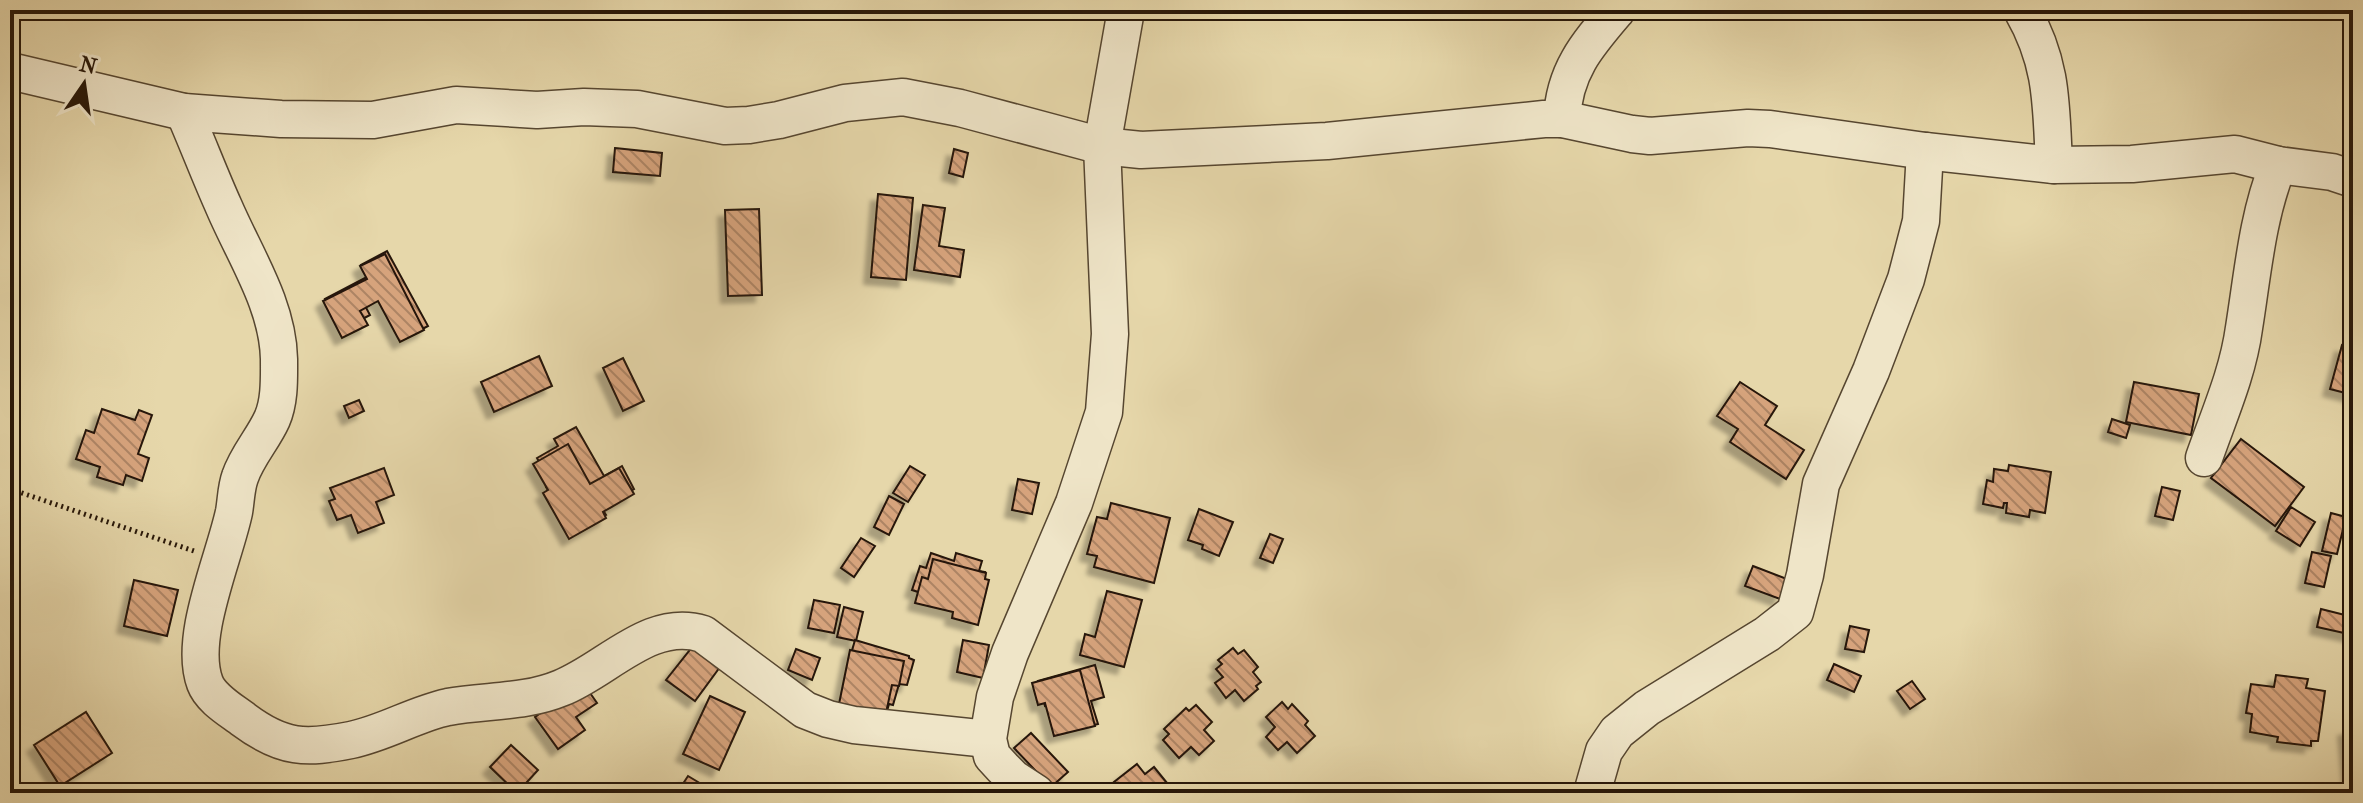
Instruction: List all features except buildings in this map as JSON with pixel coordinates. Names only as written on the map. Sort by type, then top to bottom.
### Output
[{"type":"street","points":[[1036,793],[1013,778],[992,756],[988,739],[995,697],[1010,653],[1074,503],[1104,412],[1110,334],[1102,146],[1126,10]]},
{"type":"street","points":[[1562,119],[1564,90],[1577,60],[1617,10]]},
{"type":"street","points":[[2022,10],[2041,49],[2050,83],[2054,165]]},
{"type":"street","points":[[10,71],[184,112],[281,119],[373,120],[456,105],[537,110],[584,107],[637,109],[725,126],[749,125],[845,103],[903,97],[960,108],[1102,146],[1141,150],[1327,141],[1562,119],[1632,134],[1770,129],[2054,165],[2132,164],[2235,154],[2278,165],[2332,172],[2353,179]]},
{"type":"street","points":[[184,112],[225,210],[255,271],[278,339],[278,398],[274,415],[239,478],[200,638],[205,684],[214,697],[255,728],[289,744],[313,748],[368,736],[448,707],[511,701],[561,688],[640,642],[665,632],[687,628],[703,634],[805,710],[828,719],[854,725],[988,739]]},
{"type":"street","points":[[1592,793],[1604,751],[1617,732],[1647,708],[1767,634],[1795,612],[1805,575],[1821,484],[1878,357],[1906,279],[1921,221],[1925,151]]},
{"type":"street","points":[[2204,458],[2235,370],[2258,230],[2267,192],[2278,165]]},
{"type":"path","points":[[10,489],[221,560]]}]
